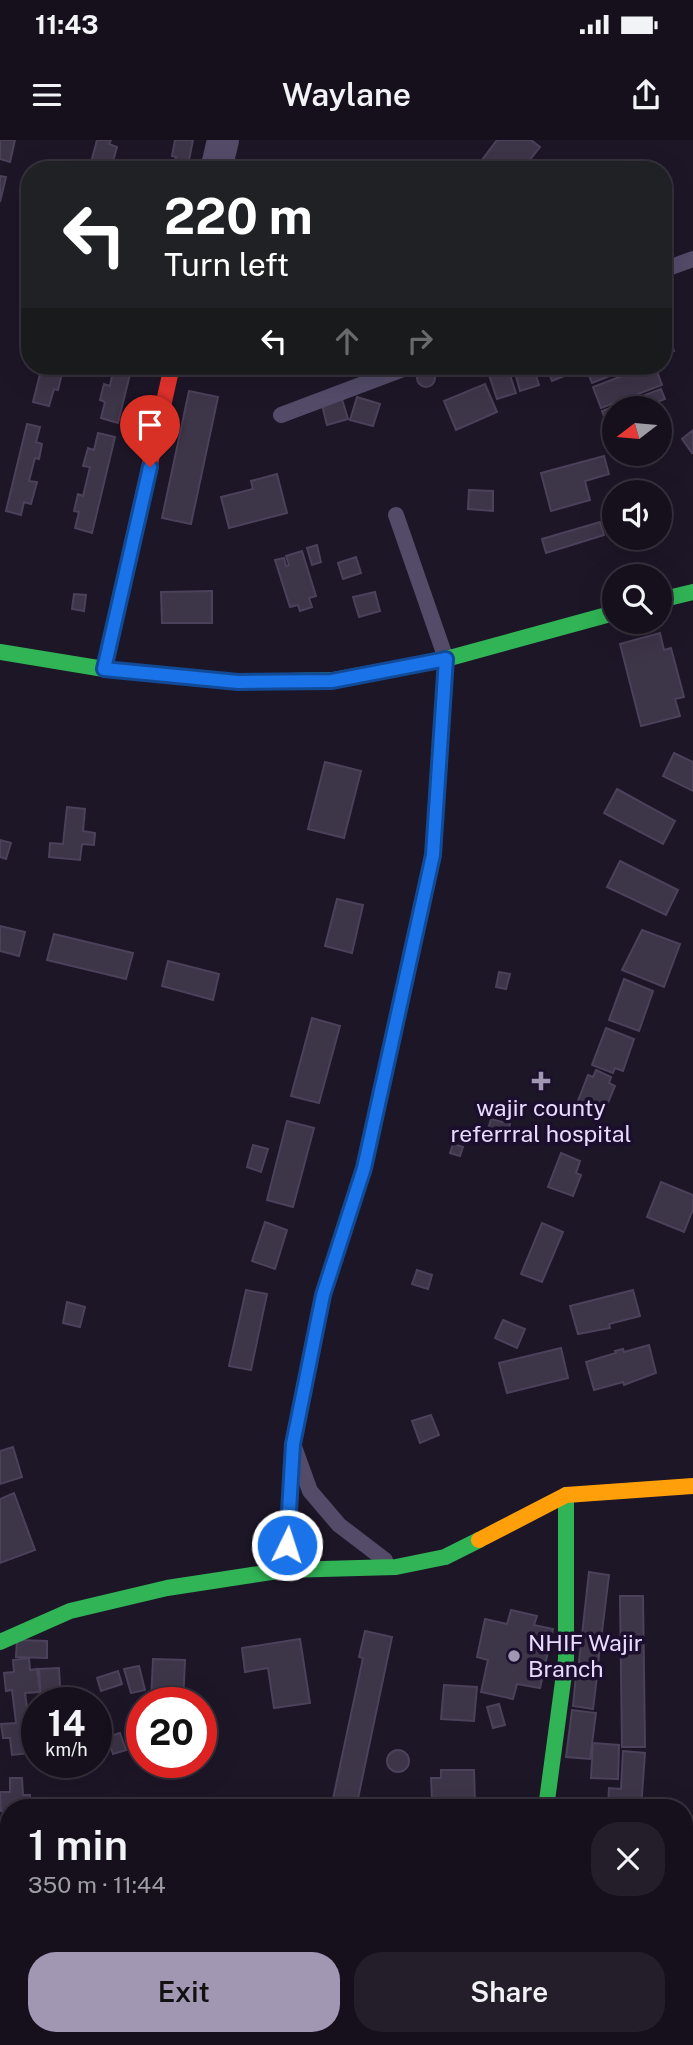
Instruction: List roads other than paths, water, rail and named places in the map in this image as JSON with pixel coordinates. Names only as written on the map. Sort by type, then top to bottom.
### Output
[{"type":"street","points":[[218,161],[223,140]]},
{"type":"street","points":[[104,669],[170,375]]},
{"type":"street","points":[[672,597],[693,592]]},
{"type":"street","points":[[0,652],[104,669],[238,682],[332,681],[446,659],[602,616]]},
{"type":"street","points":[[0,1642],[70,1611],[167,1588],[285,1570],[396,1567],[445,1557],[566,1495],[693,1486]]},
{"type":"street","points":[[547,1799],[566,1659],[566,1495]]},
{"type":"lane","points":[[672,267],[693,259]]},
{"type":"lane","points":[[281,415],[387,375]]},
{"type":"lane","points":[[285,1570],[293,1444],[323,1295],[364,1168],[433,855],[446,659],[396,515]]},
{"type":"lane","points":[[293,1444],[310,1491],[339,1525],[396,1567]]},
{"type":"place","name":"wajir county referrral hospital","points":[[541,1081]]},
{"type":"place","name":"NHIF Wajir Branch","points":[[514,1656]]}]
